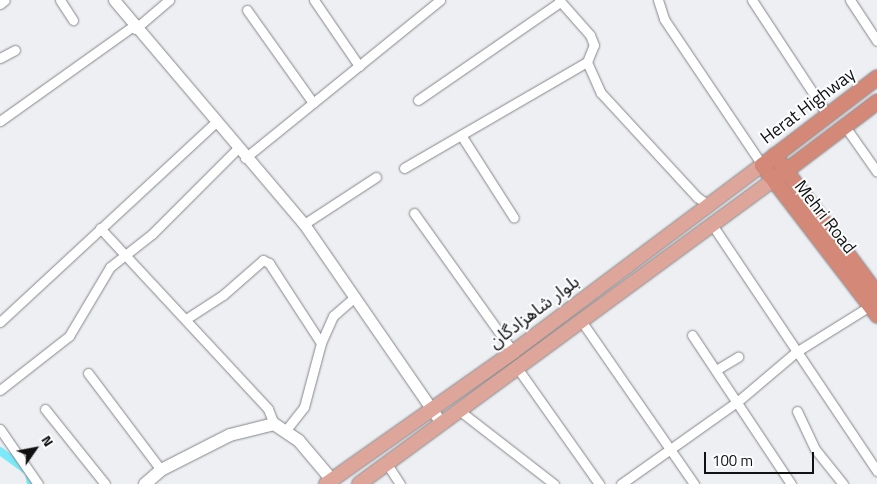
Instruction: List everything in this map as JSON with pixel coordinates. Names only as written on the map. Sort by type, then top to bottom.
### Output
[{"type":"highway","name":"Herat Highway","points":[[762,165],[877,77]]},
{"type":"highway","points":[[778,175],[877,101]]},
{"type":"highway","name":"Mehri Road","points":[[774,155],[778,175]]},
{"type":"highway","name":"Mehri Road","points":[[762,165],[778,175],[875,305]]},
{"type":"main road","name":"بلوار شاهزادگان","points":[[329,482],[429,409],[513,352],[707,204],[762,165]]},
{"type":"main road","name":"بلوار شاهزادگان","points":[[360,484],[713,226],[778,175]]},
{"type":"main road","points":[[145,484],[161,470],[230,435],[280,427],[329,482]]},
{"type":"street","points":[[0,4],[5,0]]},
{"type":"street","points":[[60,0],[73,20]]},
{"type":"street","points":[[114,0],[134,28],[241,154],[304,224],[429,409],[442,424]]},
{"type":"street","points":[[0,121],[134,28],[169,0]]},
{"type":"street","points":[[314,0],[359,66]]},
{"type":"street","points":[[0,390],[69,336],[95,288],[110,267],[126,257],[241,154],[314,103],[440,0]]},
{"type":"street","points":[[658,0],[669,27],[762,165]]},
{"type":"street","points":[[752,0],[827,114]]},
{"type":"street","points":[[850,0],[877,41]]},
{"type":"street","points":[[404,168],[587,62],[594,45],[590,35],[560,1],[418,100]]},
{"type":"street","points":[[247,10],[314,103]]},
{"type":"street","points":[[0,58],[15,50]]},
{"type":"street","points":[[587,62],[602,93],[697,197],[707,204]]},
{"type":"street","points":[[0,322],[215,123]]},
{"type":"street","points":[[844,125],[877,172]]},
{"type":"street","points":[[461,134],[514,218]]},
{"type":"street","points":[[304,224],[376,176]]},
{"type":"street","points":[[414,213],[513,352]]},
{"type":"street","points":[[713,226],[877,471]]},
{"type":"street","points":[[100,228],[268,409],[280,427],[304,407],[321,343],[333,316],[355,297]]},
{"type":"street","points":[[186,319],[223,295],[263,260],[268,263],[321,343]]},
{"type":"street","points":[[621,484],[737,402],[796,352],[875,305]]},
{"type":"street","points":[[582,322],[694,484]]},
{"type":"street","points":[[692,335],[791,484]]},
{"type":"street","points":[[716,370],[738,357]]},
{"type":"street","points":[[518,369],[599,484]]},
{"type":"street","points":[[88,373],[161,470]]},
{"type":"street","points":[[45,409],[105,484]]},
{"type":"street","points":[[460,411],[554,484]]},
{"type":"street","points":[[797,411],[815,449],[843,484]]},
{"type":"street","points":[[0,429],[38,484]]},
{"type":"street","points":[[387,464],[400,484]]},
{"type":"waterway","points":[[0,451],[29,472],[31,484]]}]
